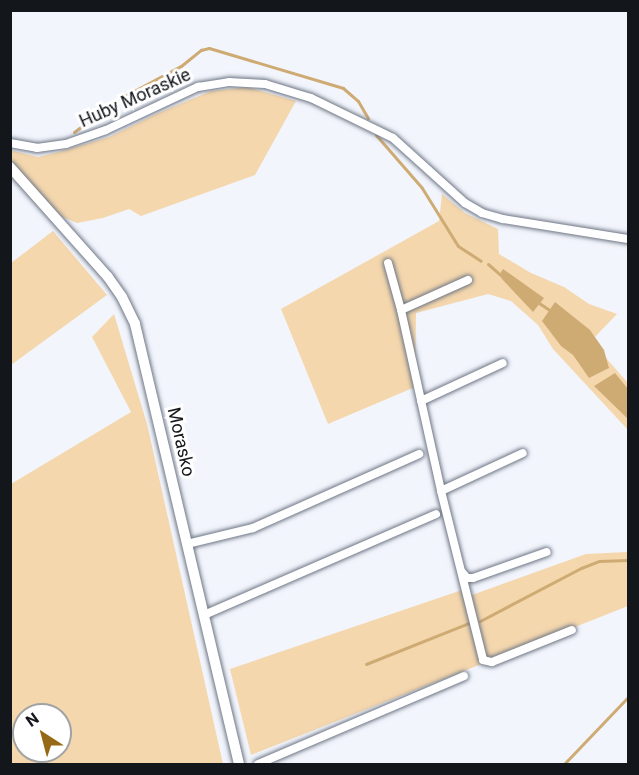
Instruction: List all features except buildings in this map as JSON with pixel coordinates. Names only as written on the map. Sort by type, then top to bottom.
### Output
[{"type":"street","name":"Huby Moraskie","points":[[10,143],[38,148],[66,144],[106,130],[198,87],[229,82],[265,84],[311,98],[393,138],[465,203],[482,213],[502,219],[628,239]]},
{"type":"street","name":"Morasko","points":[[10,167],[101,269],[129,309],[143,351],[239,765]]},
{"type":"street","points":[[388,263],[483,660],[486,663],[572,630]]},
{"type":"street","points":[[400,310],[468,280]]},
{"type":"street","points":[[421,401],[503,363]]},
{"type":"street","points":[[441,491],[523,453]]},
{"type":"street","points":[[187,544],[253,528],[419,454]]},
{"type":"street","points":[[204,615],[436,514]]},
{"type":"street","points":[[462,572],[467,578],[474,578],[547,552]]},
{"type":"street","points":[[258,765],[465,676]]},
{"type":"shaded area","points":[[247,87],[296,101],[255,175],[141,216],[129,209],[103,218],[77,223],[60,216],[11,160],[10,150],[38,157],[62,151],[109,137],[211,91]]},
{"type":"shaded area","points":[[442,194],[465,213],[498,229],[499,254],[531,273],[564,287],[589,304],[617,314],[591,341],[628,383],[628,430],[553,349],[538,325],[511,301],[488,294],[416,313],[415,387],[328,424],[281,309],[439,221]]},
{"type":"shaded area","points":[[53,231],[107,295],[11,365],[11,263]]},
{"type":"shaded area","points":[[503,269],[544,298],[533,312],[502,279],[500,274]]},
{"type":"shaded area","points":[[555,302],[590,330],[604,350],[609,368],[589,378],[573,355],[561,346],[542,321]]},
{"type":"shaded area","points":[[114,314],[147,424],[223,764],[11,764],[11,484],[131,412],[92,337]]},
{"type":"shaded area","points":[[615,373],[628,389],[628,419],[594,386]]},
{"type":"shaded area","points":[[628,552],[628,606],[251,755],[230,669],[465,589],[472,595],[586,554]]},
{"type":"waterway","points":[[74,132],[117,100],[181,66],[201,50],[209,48],[343,88],[358,101],[368,118]]},
{"type":"waterway","points":[[376,135],[422,188],[458,246],[481,261]]},
{"type":"waterway","points":[[488,264],[502,276]]},
{"type":"waterway","points":[[539,303],[551,311]]},
{"type":"waterway","points":[[480,621],[581,568],[599,561],[628,560]]},
{"type":"waterway","points":[[366,664],[469,623]]},
{"type":"waterway","points":[[564,764],[628,697]]}]
